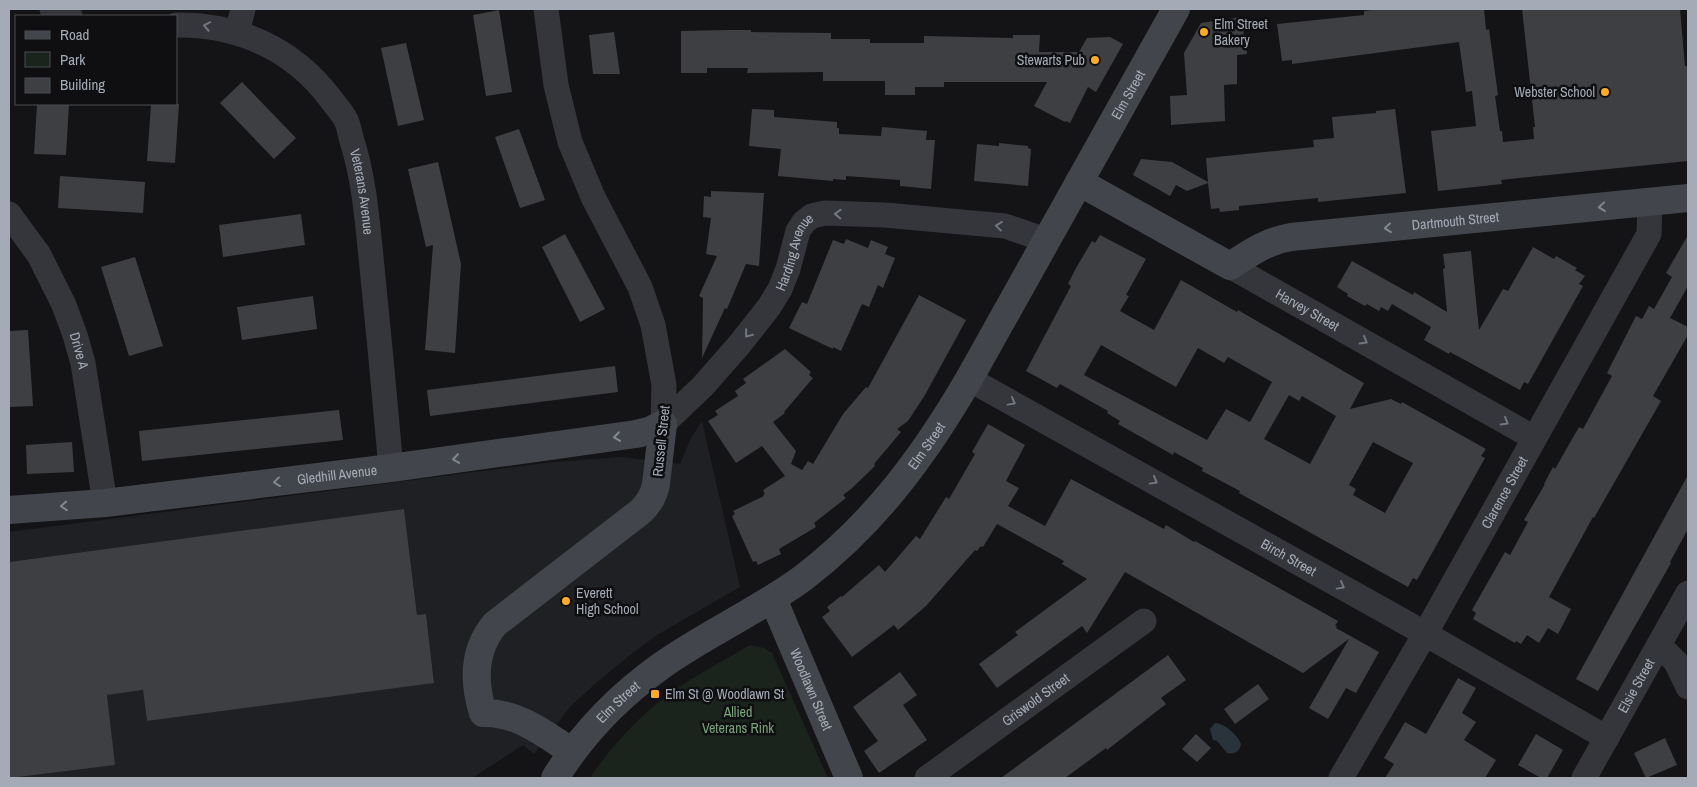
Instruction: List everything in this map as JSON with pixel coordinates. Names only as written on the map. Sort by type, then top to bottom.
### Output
[{"type":"street","points":[[52,9],[67,15]]},
{"type":"street","name":"Russell Street","points":[[546,9],[556,85],[570,142],[593,197],[640,287],[652,325],[664,385],[664,424],[656,484],[649,503],[640,512],[495,624],[486,636],[479,651],[477,668],[478,699],[483,713],[501,714],[515,718],[546,734],[572,752]]},
{"type":"street","name":"Elm Street","points":[[555,778],[572,752],[601,718],[640,681],[679,654],[802,578],[834,552],[881,506],[929,445],[969,378],[1176,9]]},
{"type":"street","name":"Veterans Avenue","points":[[178,25],[240,21],[300,66],[322,87],[346,120],[358,161],[366,213],[391,468]]},
{"type":"street","name":"Harvey Street","points":[[1079,182],[1534,438]]},
{"type":"street","name":"Dartmouth Street","points":[[1230,266],[1261,246],[1291,237],[1688,198]]},
{"type":"street","name":"Clarence Street","points":[[1341,778],[1425,634],[1649,234],[1650,202]]},
{"type":"street","name":"Harding Avenue","points":[[664,424],[703,386],[769,307],[780,289],[786,274],[798,231],[804,222],[812,216],[822,213],[885,215],[996,225],[1015,228],[1046,240]]},
{"type":"street","name":"Drive A","points":[[9,214],[39,255],[64,305],[76,335],[83,363],[105,503]]},
{"type":"street","name":"Birch Street","points":[[969,378],[1607,738]]},
{"type":"street","name":"Gledhill Avenue","points":[[9,510],[105,503],[391,468],[636,434],[649,431],[664,424]]},
{"type":"street","name":"Elsie Street","points":[[1584,778],[1688,593]]},
{"type":"street","name":"Woodlawn Street","points":[[772,598],[848,778]]},
{"type":"street","name":"Griswold Street","points":[[927,778],[1144,622]]},
{"type":"street","points":[[1659,646],[1676,662],[1688,686]]},
{"type":"shaded area","name":"Everett High School","points":[[702,421],[740,587],[657,635],[634,652],[570,707],[534,754],[523,745],[472,778],[9,778],[9,745],[111,732],[107,695],[143,690],[147,721],[434,682],[426,614],[417,615],[404,509],[188,542],[187,538],[9,562],[9,532],[553,462],[621,457],[680,464],[691,438]]},
{"type":"shaded area","points":[[1215,723],[1226,727],[1237,737],[1241,744],[1237,752],[1227,753],[1217,741],[1213,740],[1210,729]]},
{"type":"green space","name":"Allied Veterans Rink","points":[[750,645],[764,648],[772,653],[828,778],[590,778],[625,734],[657,703],[688,681]]},
{"type":"building","name":"Webster School","points":[[1381,9],[1484,9],[1486,30],[1489,29],[1498,95],[1495,96],[1503,142],[1534,139],[1533,127],[1535,127],[1522,9],[1680,9],[1685,66],[1688,66],[1688,161],[1501,180],[1502,184],[1438,191],[1431,131],[1476,126],[1472,91],[1466,92],[1459,42],[1292,64],[1292,60],[1282,61],[1277,24],[1364,15],[1364,11]]},
{"type":"building","points":[[499,10],[512,92],[486,96],[473,15]]},
{"type":"building","points":[[1241,17],[1247,54],[1237,55],[1237,84],[1224,85],[1225,121],[1171,125],[1170,96],[1187,95],[1184,53],[1201,23]]},
{"type":"building","points":[[751,30],[751,32],[831,33],[831,39],[870,39],[870,43],[924,43],[924,36],[1013,38],[1013,35],[1040,35],[1039,52],[1079,52],[1087,38],[1110,37],[1123,44],[1096,92],[1088,87],[1070,123],[1034,106],[1047,82],[944,82],[944,87],[915,87],[915,95],[885,95],[885,81],[823,81],[823,72],[747,73],[748,68],[707,68],[707,73],[681,73],[681,31]]},
{"type":"building","points":[[614,32],[620,74],[593,74],[589,35]]},
{"type":"building","points":[[406,43],[424,120],[398,126],[381,48]]},
{"type":"building","points":[[242,82],[296,138],[274,159],[220,103]]},
{"type":"building","points":[[179,104],[175,163],[147,161],[151,105]]},
{"type":"building","points":[[37,105],[69,105],[66,155],[34,154]]},
{"type":"building","points":[[752,109],[774,110],[774,117],[837,122],[839,134],[881,136],[882,127],[927,131],[926,140],[935,140],[931,189],[900,186],[900,180],[846,176],[846,180],[833,179],[833,181],[778,176],[781,149],[749,146]]},
{"type":"building","points":[[1395,109],[1406,193],[1318,202],[1318,198],[1239,206],[1239,210],[1220,212],[1219,208],[1211,209],[1208,183],[1187,191],[1176,185],[1170,196],[1133,175],[1141,159],[1172,162],[1208,182],[1206,158],[1314,147],[1313,140],[1334,138],[1332,117],[1376,113],[1376,111]]},
{"type":"building","points":[[519,129],[545,200],[520,208],[495,137]]},
{"type":"building","points":[[999,143],[1028,146],[1031,149],[1028,186],[974,181],[977,144],[999,146]]},
{"type":"building","points":[[438,162],[461,264],[455,353],[425,350],[433,245],[426,247],[408,169]]},
{"type":"building","points":[[60,176],[145,182],[143,213],[58,208]]},
{"type":"building","points":[[711,191],[764,193],[759,266],[746,264],[727,309],[725,308],[702,358],[703,298],[699,296],[717,256],[706,254],[711,218],[703,217],[704,196],[711,197]]},
{"type":"building","points":[[301,214],[305,245],[223,257],[219,225]]},
{"type":"building","points":[[565,234],[605,309],[580,322],[542,247]]},
{"type":"building","points":[[1100,235],[1146,259],[1126,295],[1129,296],[1120,311],[1154,330],[1181,280],[1237,312],[1238,310],[1364,383],[1350,409],[1391,399],[1401,404],[1402,402],[1486,449],[1481,456],[1485,458],[1417,580],[1413,578],[1408,587],[1239,493],[1240,491],[1202,471],[1203,468],[1174,452],[1173,455],[1118,424],[1120,421],[1107,413],[1108,411],[1060,384],[1057,388],[1026,371],[1071,286],[1068,284],[1076,268],[1092,241],[1095,243]],"holes":[[[1101,345],[1176,387],[1198,348],[1224,363],[1228,357],[1272,382],[1250,422],[1226,409],[1207,440],[1084,375]],[[1289,395],[1299,401],[1302,396],[1336,416],[1310,464],[1264,439]],[[1373,442],[1413,463],[1385,513],[1353,495],[1356,489],[1349,485]]]},
{"type":"building","points":[[1688,235],[1688,286],[1670,318],[1688,327],[1688,335],[1653,396],[1661,401],[1549,597],[1571,609],[1558,634],[1548,628],[1539,643],[1527,635],[1521,644],[1516,641],[1515,643],[1473,619],[1476,613],[1472,610],[1505,552],[1510,555],[1528,522],[1524,520],[1553,467],[1555,469],[1579,427],[1583,429],[1612,376],[1607,373],[1636,316],[1642,319],[1649,306],[1654,309],[1672,277],[1666,273]]},
{"type":"building","points":[[846,239],[868,248],[871,240],[888,247],[885,254],[895,258],[883,288],[878,285],[869,307],[862,304],[841,351],[789,328],[802,302],[807,304],[833,240],[844,244]]},
{"type":"building","points":[[1533,247],[1554,259],[1556,256],[1577,268],[1575,270],[1585,276],[1579,284],[1583,286],[1528,384],[1524,382],[1520,390],[1424,340],[1431,327],[1392,304],[1388,311],[1381,307],[1379,311],[1347,296],[1348,294],[1337,287],[1352,261],[1413,295],[1414,292],[1447,312],[1443,254],[1471,251],[1479,330],[1503,289],[1508,291]]},
{"type":"building","points":[[135,257],[163,346],[129,356],[101,267]]},
{"type":"building","points":[[919,295],[966,320],[925,395],[908,421],[897,429],[901,432],[874,464],[875,466],[843,495],[846,498],[814,523],[816,527],[779,549],[781,554],[758,565],[756,561],[753,562],[732,516],[735,514],[733,511],[764,496],[763,490],[785,476],[762,446],[736,463],[708,421],[718,415],[715,411],[738,396],[735,391],[746,383],[743,379],[785,349],[811,372],[809,375],[813,378],[785,413],[773,422],[796,451],[791,464],[802,470],[808,461],[813,464],[843,414],[866,387],[868,388]]},
{"type":"building","points":[[313,296],[317,329],[242,340],[237,307]]},
{"type":"building","points":[[28,330],[33,406],[9,407],[9,331]]},
{"type":"building","points":[[615,366],[618,392],[430,416],[427,390]]},
{"type":"building","points":[[339,410],[343,440],[142,461],[139,431]]},
{"type":"building","points":[[988,424],[1025,445],[1006,481],[1019,488],[1008,506],[1045,526],[1071,479],[1164,529],[1166,525],[1338,621],[1335,626],[1337,626],[1336,628],[1379,652],[1356,693],[1346,688],[1328,719],[1309,708],[1349,639],[1303,673],[1125,572],[1087,633],[1082,626],[997,688],[979,664],[1018,635],[1015,632],[1087,579],[1062,564],[1064,561],[997,524],[983,547],[981,546],[977,551],[975,550],[926,606],[898,630],[894,625],[852,657],[822,617],[830,611],[827,607],[842,597],[879,565],[885,572],[916,536],[920,539],[946,497],[949,499],[975,454],[972,452]]},
{"type":"building","points":[[72,442],[74,472],[27,474],[26,445]]},
{"type":"building","points":[[1688,475],[1688,529],[1671,563],[1598,691],[1576,679]]},
{"type":"building","points":[[404,509],[417,615],[426,614],[434,683],[147,721],[143,690],[107,695],[115,765],[9,778],[9,562]]},
{"type":"building","points":[[1168,655],[1186,680],[1161,698],[1166,704],[1107,750],[1106,748],[1065,778],[1001,778]]},
{"type":"building","points":[[900,672],[917,695],[903,705],[927,740],[879,773],[864,751],[878,741],[853,707]]},
{"type":"building","points":[[1458,678],[1476,688],[1462,713],[1476,722],[1464,740],[1496,760],[1485,778],[1385,778],[1394,764],[1384,758],[1405,722],[1426,734]]},
{"type":"building","points":[[1258,684],[1269,699],[1235,724],[1224,709]]},
{"type":"building","points":[[1196,734],[1211,748],[1197,762],[1182,749]]},
{"type":"building","points":[[1536,734],[1563,750],[1547,778],[1541,778],[1518,765]]},
{"type":"building","points":[[1665,738],[1677,765],[1646,778],[1634,753]]},
{"type":"place","name":"Elm Street Bakery","points":[[1204,32]]},
{"type":"place","name":"Stewarts Pub","points":[[1095,60]]},
{"type":"place","name":"Webster School","points":[[1605,92]]},
{"type":"place","name":"Everett High School","points":[[566,601]]},
{"type":"place","name":"Elm St @ Woodlawn St","points":[[655,694]]}]
